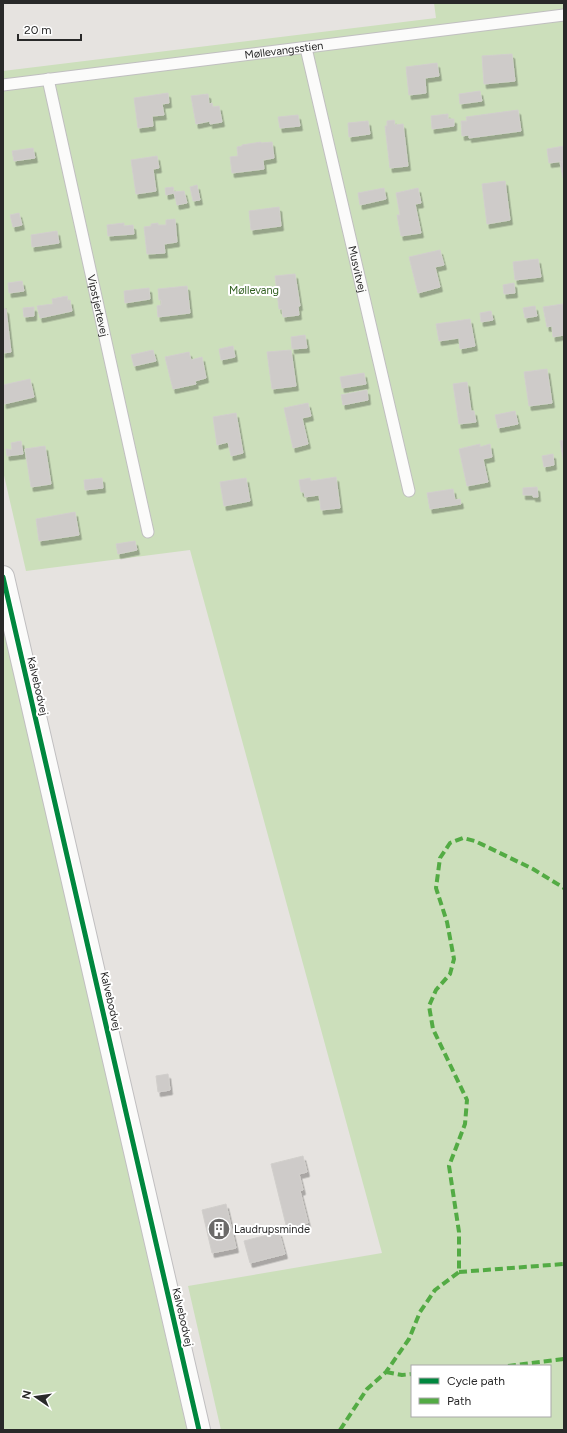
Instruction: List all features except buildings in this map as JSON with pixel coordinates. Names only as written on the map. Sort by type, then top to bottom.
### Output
[{"type":"street","name":"Kalvebodvej","points":[[3,577],[199,1430]]},
{"type":"lane","name":"Møllevangsstien","points":[[3,85],[306,48],[564,14]]},
{"type":"lane","name":"Musvitvej","points":[[306,48],[409,491]]},
{"type":"lane","name":"Vipstjertevej","points":[[48,79],[148,532]]},
{"type":"green space","name":"Møllevang","points":[[434,3],[564,3],[564,1430],[221,1430],[188,1286],[382,1253],[190,550],[26,571],[3,471],[3,71],[436,18]]},
{"type":"green space","points":[[3,626],[187,1430],[3,1430]]},
{"type":"marked path","points":[[340,1430],[367,1389],[386,1372],[409,1339],[420,1312],[435,1290],[459,1272],[459,1232],[449,1166],[465,1124],[467,1100],[433,1029],[429,1006],[436,990],[450,974],[454,959],[447,922],[436,888],[440,858],[450,843],[463,838],[475,841],[533,869],[564,888]]},
{"type":"marked path","points":[[459,1272],[564,1264]]},
{"type":"marked path","points":[[516,1365],[564,1359]]},
{"type":"marked path","points":[[386,1372],[402,1375],[411,1374]]},
{"type":"cycle path","points":[[3,577],[199,1430]]},
{"type":"place","name":"Laudrupsminde","points":[[219,1229]]}]
